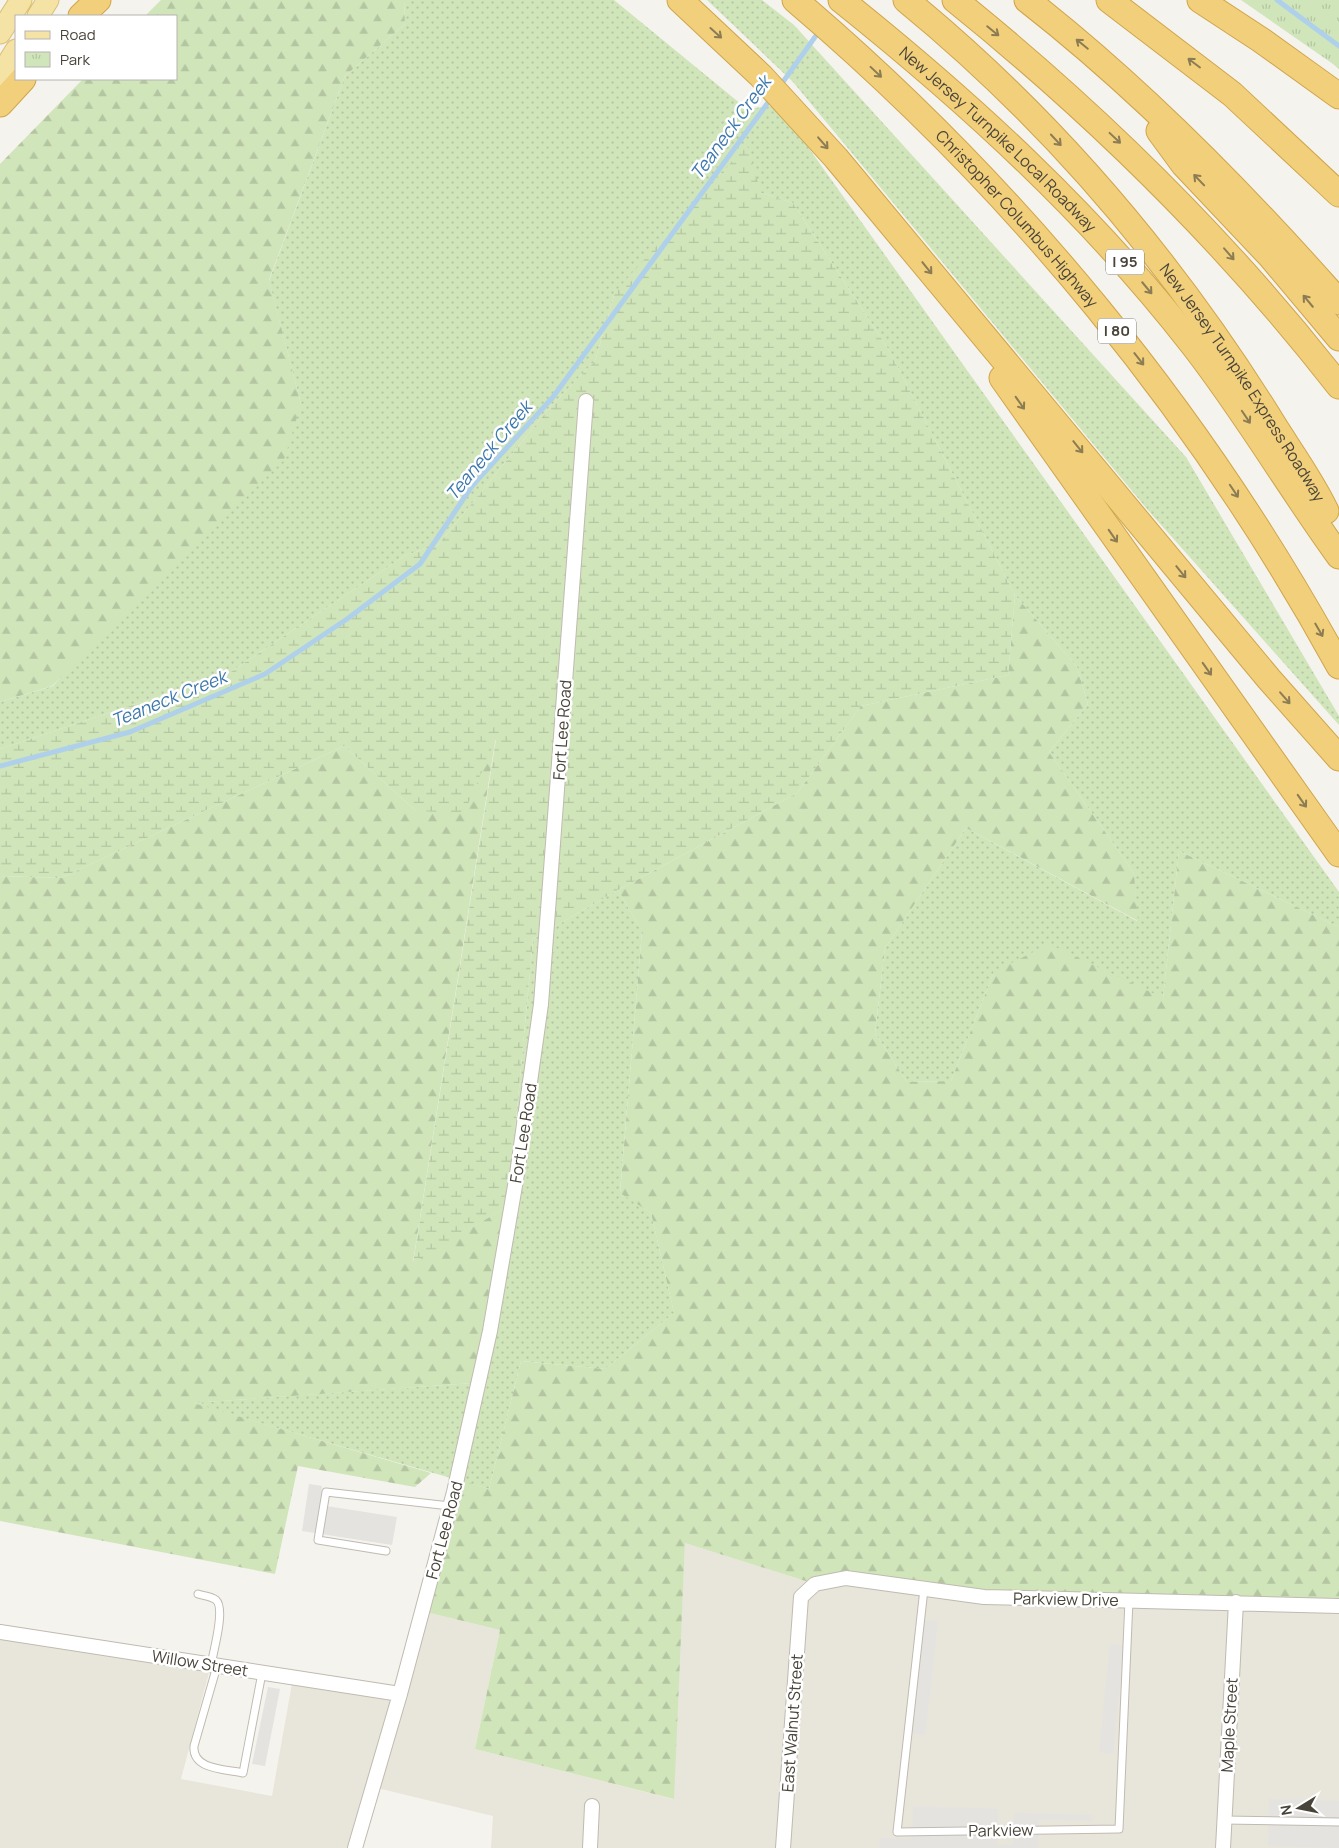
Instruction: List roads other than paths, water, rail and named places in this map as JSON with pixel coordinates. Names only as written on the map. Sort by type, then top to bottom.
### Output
[{"type":"highway","points":[[82,15],[98,0]]},
{"type":"highway","points":[[680,0],[791,106],[857,181],[945,290],[1035,395],[1263,672],[1339,758]]},
{"type":"highway","name":"New Jersey Turnpike Express Roadway","points":[[906,0],[967,52],[1023,105],[1092,178],[1142,238],[1189,299],[1235,364],[1322,504],[1339,539]]},
{"type":"highway","points":[[956,0],[1062,89],[1165,186],[1255,284],[1339,386]]},
{"type":"highway","points":[[1027,0],[1119,76],[1240,194],[1339,302]]},
{"type":"highway","points":[[1109,0],[1232,94],[1323,158],[1339,172]]},
{"type":"highway","name":"Christopher Columbus Highway","points":[[802,6],[902,96],[986,180],[1050,250],[1117,331],[1175,406],[1230,485],[1286,574],[1339,666]]},
{"type":"highway","points":[[1208,6],[1261,40],[1339,96]]},
{"type":"highway","points":[[1208,6],[1254,47],[1339,114]]},
{"type":"highway","name":"New Jersey Turnpike Local Roadway","points":[[850,7],[927,70],[1013,147],[1068,201],[1121,258],[1223,385],[1339,556]]},
{"type":"highway","points":[[1119,76],[1184,164],[1265,250],[1339,338]]},
{"type":"highway","points":[[0,104],[22,80]]},
{"type":"highway","points":[[1232,94],[1339,194]]},
{"type":"highway","points":[[945,290],[997,372],[1339,854]]},
{"type":"main road","points":[[0,33],[21,0]]},
{"type":"main road","points":[[39,15],[48,0]]},
{"type":"main road","points":[[0,76],[15,52]]},
{"type":"street","name":"Fort Lee Road","points":[[355,1848],[400,1694],[454,1492],[490,1331],[538,1039],[586,401]]},
{"type":"street","name":"Parkview Drive","points":[[801,1597],[815,1584],[846,1578],[984,1597],[1339,1606]]},
{"type":"street","name":"East Walnut Street","points":[[783,1848],[801,1597]]},
{"type":"street","name":"Maple Street","points":[[1223,1848],[1236,1602]]},
{"type":"street","name":"Willow Street","points":[[0,1632],[400,1694]]},
{"type":"street","points":[[590,1848],[592,1806]]},
{"type":"lane","points":[[386,1551],[318,1540],[326,1492],[450,1506]]},
{"type":"lane","name":"Parkview","points":[[924,1589],[897,1832],[1119,1829],[1129,1600]]},
{"type":"lane","points":[[198,1594],[212,1597],[220,1606],[214,1665],[194,1746],[194,1757],[198,1761],[207,1765],[243,1773],[262,1673]]},
{"type":"lane","points":[[1224,1820],[1339,1822]]},
{"type":"waterway","name":"Teaneck Creek","points":[[1277,0],[1339,46]]},
{"type":"waterway","name":"Teaneck Creek","points":[[780,86],[820,30]]},
{"type":"waterway","name":"Teaneck Creek","points":[[0,766],[130,732],[265,674],[347,619],[420,564],[472,486],[553,397],[772,97]]}]
